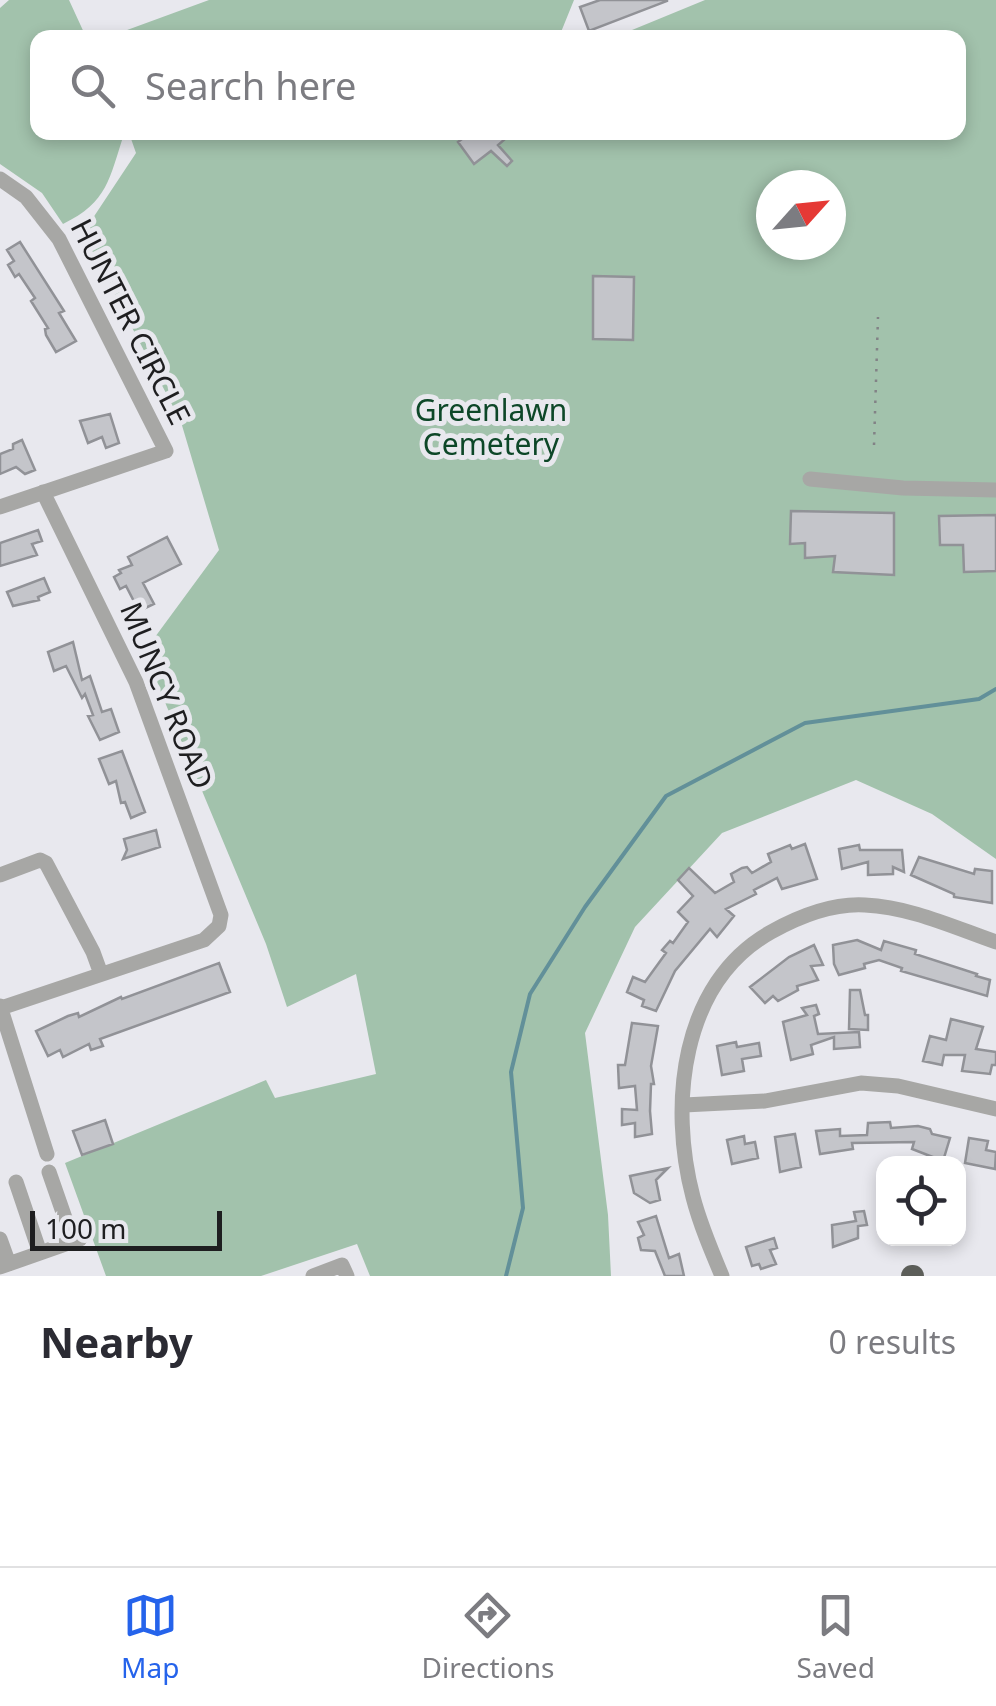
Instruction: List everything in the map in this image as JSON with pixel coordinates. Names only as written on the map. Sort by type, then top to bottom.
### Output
[{"type":"street","name":"HUNTER CIRCLE","points":[[0,179],[26,196],[59,238],[166,451],[43,492]]},
{"type":"street","points":[[810,479],[903,488],[996,490]]},
{"type":"street","points":[[0,507],[43,492]]},
{"type":"street","name":"MUNCY ROAD","points":[[43,492],[136,682],[218,904],[220,926],[204,940],[100,974]]},
{"type":"street","points":[[0,876],[40,860],[46,863],[93,952],[100,974],[0,1007],[47,1154]]},
{"type":"street","points":[[722,1276],[693,1197],[684,1154],[684,1104],[691,1035],[710,991],[725,970],[746,950],[787,923],[838,906],[862,904],[913,913],[996,942]]},
{"type":"street","points":[[684,1104],[764,1101],[861,1083],[898,1086],[996,1110]]},
{"type":"street","points":[[0,1239],[4,1265],[77,1240],[48,1172]]},
{"type":"street","points":[[16,1182],[40,1252]]},
{"type":"street","points":[[313,1276],[342,1265],[347,1276]]},
{"type":"street","points":[[910,1276],[932,1276]]},
{"type":"path","points":[[874,445],[878,318]]},
{"type":"green space","points":[[9,0],[69,0],[83,30],[30,30],[30,140],[122,140],[98,198],[63,224],[42,193],[0,164],[0,8]]},
{"type":"green space","points":[[209,0],[574,0],[562,30],[127,30]]},
{"type":"green space","name":"Greenlawn Cemetery","points":[[705,0],[996,0],[996,859],[932,814],[856,780],[722,833],[635,927],[585,1033],[608,1215],[611,1276],[370,1276],[357,1244],[261,1276],[106,1276],[65,1163],[266,1080],[275,1098],[376,1074],[356,974],[287,1007],[266,944],[144,652],[219,550],[181,422],[83,233],[136,153],[131,140],[966,140],[966,30],[632,30]]},
{"type":"building","points":[[600,0],[667,0],[592,30],[580,7]]},
{"type":"building","points":[[504,140],[498,145],[512,161],[507,166],[491,151],[474,164],[458,142]]},
{"type":"building","points":[[20,242],[64,311],[59,313],[76,341],[56,352],[46,335],[48,328],[31,301],[35,298],[8,265],[14,261],[7,250]]},
{"type":"building","points":[[593,276],[634,277],[633,340],[593,339]]},
{"type":"building","points":[[110,414],[119,443],[106,448],[102,437],[88,443],[80,421]]},
{"type":"building","points":[[22,440],[35,470],[25,474],[16,467],[0,474],[0,454]]},
{"type":"building","points":[[791,511],[894,513],[894,575],[833,572],[835,556],[805,558],[805,543],[790,544]]},
{"type":"building","points":[[996,515],[996,571],[964,572],[963,545],[940,545],[939,516]]},
{"type":"building","points":[[38,530],[42,541],[32,544],[37,555],[0,566],[0,543]]},
{"type":"building","points":[[167,537],[181,564],[143,583],[154,604],[139,611],[126,586],[120,589],[114,577],[121,573],[119,570],[132,565],[128,557]]},
{"type":"building","points":[[44,578],[50,592],[38,597],[39,600],[13,606],[7,592]]},
{"type":"building","points":[[73,642],[82,680],[90,676],[102,712],[111,709],[119,732],[100,740],[88,716],[93,715],[85,694],[82,698],[66,666],[54,671],[48,652]]},
{"type":"building","points":[[122,751],[145,812],[131,818],[125,802],[121,803],[116,781],[109,784],[99,759]]},
{"type":"building","points":[[156,830],[160,847],[123,859],[127,850],[124,839]]},
{"type":"building","points":[[805,844],[817,879],[782,889],[777,878],[726,909],[734,916],[717,937],[710,929],[675,971],[656,1011],[642,1006],[644,1000],[627,992],[633,977],[645,982],[666,953],[662,950],[670,941],[673,943],[688,922],[678,912],[693,896],[678,880],[689,868],[715,893],[734,882],[731,874],[742,868],[747,867],[752,873],[771,862],[768,854]]},
{"type":"building","points":[[859,845],[860,850],[902,850],[904,872],[893,867],[893,874],[868,875],[868,862],[842,869],[839,849]]},
{"type":"building","points":[[919,857],[974,874],[975,869],[992,871],[992,903],[954,897],[911,875]]},
{"type":"building","points":[[857,940],[881,950],[884,941],[916,950],[915,954],[977,974],[990,980],[987,996],[901,971],[902,968],[879,960],[839,975],[833,945]]},
{"type":"building","points":[[814,945],[823,965],[811,966],[818,980],[797,986],[798,990],[778,1001],[773,996],[765,1003],[750,987],[789,957]]},
{"type":"building","points":[[219,963],[230,992],[100,1039],[103,1046],[91,1050],[89,1044],[63,1057],[60,1050],[48,1056],[36,1031],[68,1016],[78,1013],[79,1017],[121,997]]},
{"type":"building","points":[[850,990],[860,990],[868,1030],[849,1029]]},
{"type":"building","points":[[816,1005],[818,1034],[859,1032],[860,1047],[834,1049],[834,1037],[811,1045],[813,1054],[791,1060],[783,1022],[807,1015],[802,1008]]},
{"type":"building","points":[[951,1019],[983,1027],[976,1049],[996,1052],[996,1065],[992,1065],[990,1074],[962,1071],[965,1055],[944,1055],[942,1065],[923,1061],[930,1036],[946,1040]]},
{"type":"building","points":[[632,1023],[658,1026],[651,1066],[652,1134],[635,1137],[635,1123],[622,1125],[622,1109],[637,1110],[635,1086],[619,1088],[618,1065],[625,1065]]},
{"type":"building","points":[[736,1042],[737,1047],[759,1043],[761,1056],[742,1059],[744,1071],[722,1075],[717,1046]]},
{"type":"building","points":[[105,1120],[113,1144],[82,1155],[73,1131]]},
{"type":"building","points":[[890,1122],[891,1128],[918,1126],[950,1138],[945,1156],[930,1156],[912,1149],[914,1142],[852,1143],[853,1149],[820,1154],[816,1131],[840,1129],[840,1136],[867,1135],[868,1123]]},
{"type":"building","points":[[795,1134],[801,1167],[780,1172],[775,1137]]},
{"type":"building","points":[[744,1136],[745,1144],[755,1142],[758,1158],[732,1164],[727,1140]]},
{"type":"building","points":[[969,1138],[988,1141],[986,1150],[996,1152],[995,1169],[966,1163]]},
{"type":"building","points":[[668,1168],[656,1180],[660,1200],[650,1203],[634,1193],[630,1176]]},
{"type":"building","points":[[864,1211],[867,1225],[858,1226],[858,1238],[833,1247],[832,1225],[856,1221],[854,1212]]},
{"type":"building","points":[[656,1216],[669,1258],[679,1254],[684,1276],[665,1276],[655,1251],[641,1250],[638,1238],[644,1235],[638,1222]]},
{"type":"building","points":[[774,1238],[777,1248],[770,1250],[776,1264],[761,1269],[759,1264],[752,1266],[746,1247]]},
{"type":"waterway","points":[[506,1276],[523,1208],[511,1072],[530,994],[585,907],[666,796],[805,723],[979,699],[996,689]]}]
